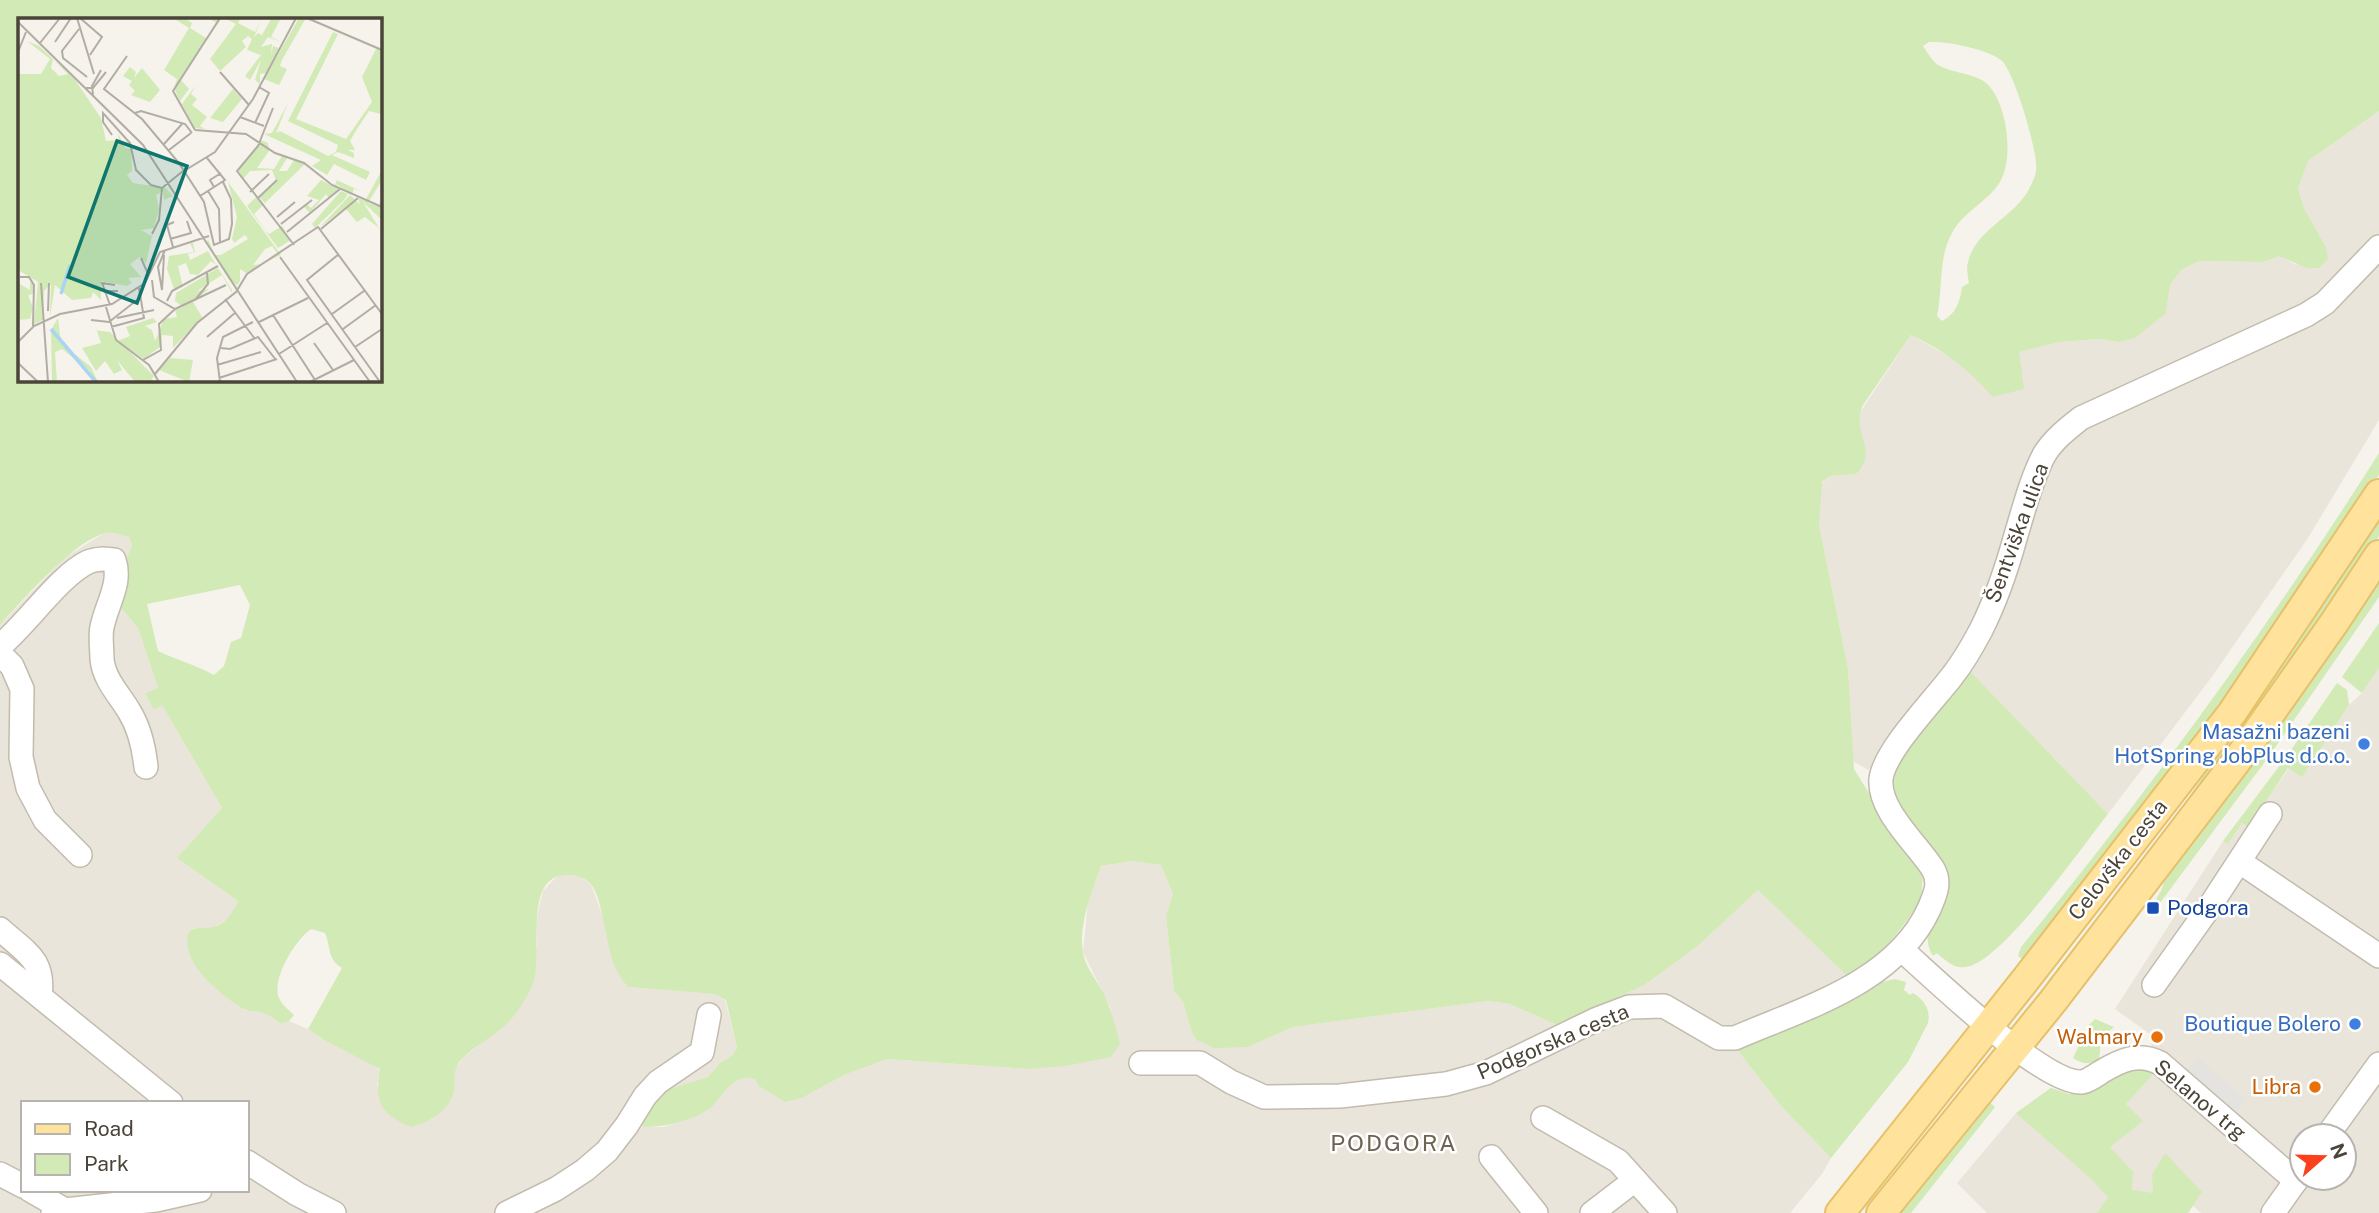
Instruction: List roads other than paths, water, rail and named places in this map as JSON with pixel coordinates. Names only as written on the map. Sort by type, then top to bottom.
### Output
[{"type":"main road","name":"Celovška cesta","points":[[1840,1213],[2232,713],[2379,494]]},
{"type":"main road","name":"Celovška cesta","points":[[1881,1213],[2014,1049],[2238,759],[2379,555]]},
{"type":"street","name":"Šentviška ulica","points":[[1902,950],[1924,919],[1936,893],[1938,881],[1934,871],[1896,821],[1884,799],[1881,781],[1884,767],[1906,733],[1954,674],[1982,628],[2003,577],[2024,508],[2045,454],[2066,429],[2081,418],[2306,315],[2325,303],[2379,247]]},
{"type":"street","points":[[0,646],[85,563],[101,558],[114,560],[118,572],[102,629],[103,662],[112,688],[129,711],[138,731],[146,767]]},
{"type":"street","points":[[0,654],[12,666],[22,690],[21,757],[28,788],[45,820],[80,855]]},
{"type":"street","points":[[2154,985],[2240,862],[2270,814]]},
{"type":"street","points":[[2240,862],[2379,956]]},
{"type":"street","points":[[0,929],[39,965],[42,979],[40,996]]},
{"type":"street","name":"Selanov trg","points":[[1902,950],[2014,1049],[2070,1081],[2084,1082],[2131,1057],[2148,1057],[2171,1070],[2288,1167]]},
{"type":"street","name":"Podgorska cesta","points":[[1141,1063],[1200,1063],[1231,1082],[1264,1097],[1340,1096],[1446,1084],[1486,1073],[1595,1020],[1629,1007],[1664,1006],[1719,1038],[1735,1038],[1832,996],[1872,973],[1902,950]]},
{"type":"street","points":[[0,964],[169,1101]]},
{"type":"street","points":[[507,1213],[556,1189],[607,1151],[645,1096],[658,1082],[702,1052],[709,1015]]},
{"type":"street","points":[[2337,1122],[2379,1063]]},
{"type":"street","points":[[1543,1118],[1618,1161],[1665,1213]]},
{"type":"street","points":[[1491,1157],[1536,1213]]},
{"type":"street","points":[[248,1163],[297,1194],[334,1213]]},
{"type":"street","points":[[0,1174],[21,1185]]},
{"type":"street","points":[[1592,1213],[1635,1180]]},
{"type":"street","points":[[33,1192],[59,1211],[177,1197],[193,1192]]},
{"type":"street","points":[[2283,1209],[2291,1192]]},
{"type":"place","name":"Masažni bazeni HotSpring JobPlus d.o.o.","points":[[2364,744]]},
{"type":"place","name":"Podgora","points":[[2153,908]]},
{"type":"place","name":"Boutique Bolero","points":[[2355,1024]]},
{"type":"place","name":"Walmary","points":[[2157,1037]]},
{"type":"place","name":"Libra","points":[[2315,1087]]},
{"type":"district","name":"PODGORA","points":[[1394,1143]]}]
